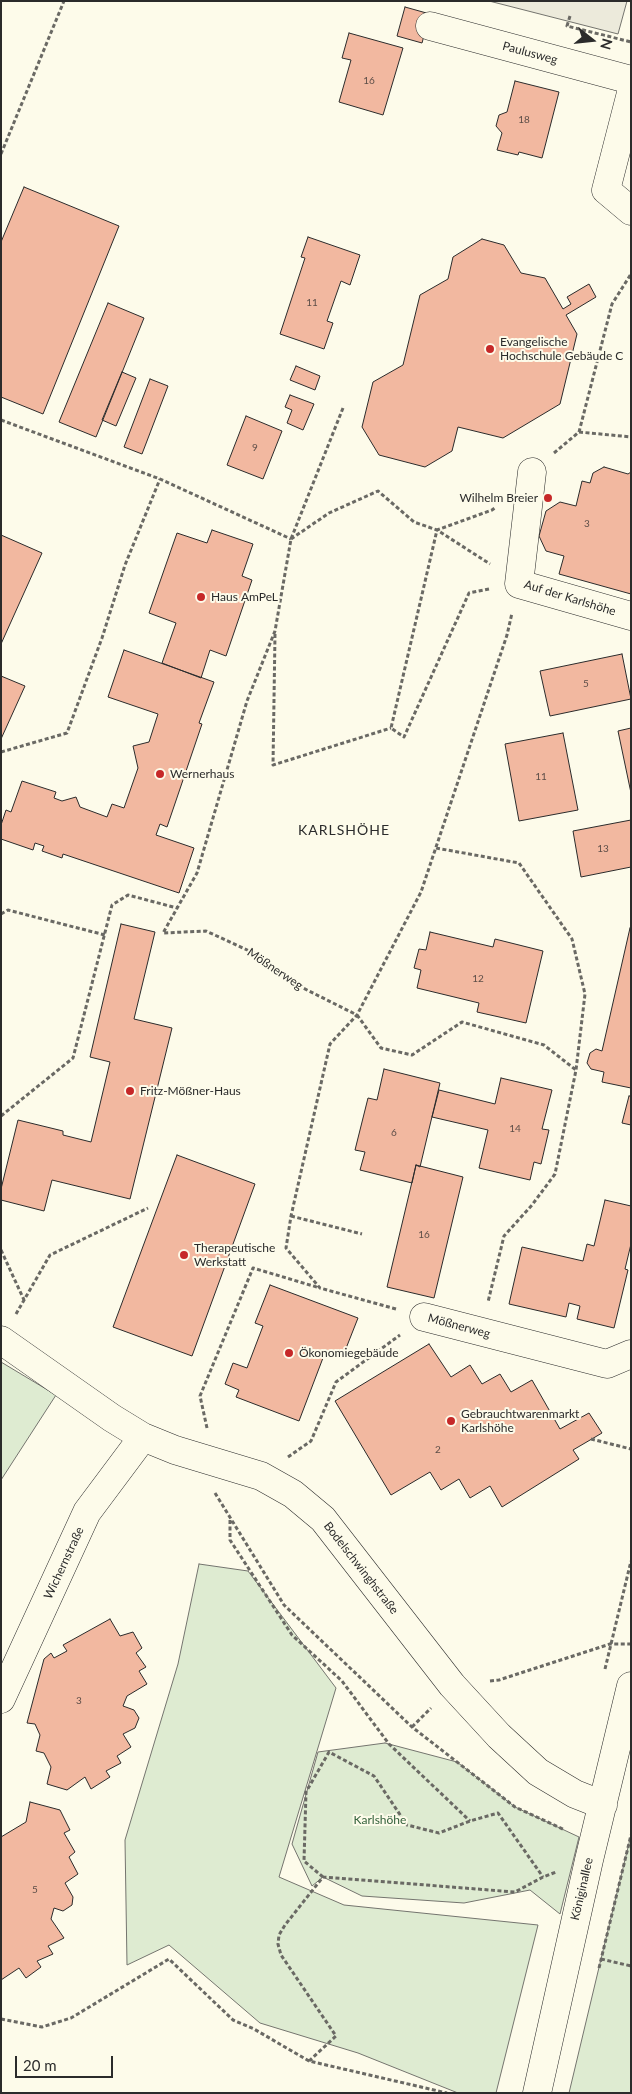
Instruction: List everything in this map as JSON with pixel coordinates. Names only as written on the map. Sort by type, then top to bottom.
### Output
[{"type":"street","name":"Paulusweg","points":[[430,26],[631,80]]},
{"type":"street","points":[[631,94],[606,190],[631,211]]},
{"type":"street","name":"Auf der Karlshöhe","points":[[532,472],[520,584],[631,616]]},
{"type":"street","name":"Mößnerweg","points":[[424,1317],[607,1364],[631,1354]]},
{"type":"street","name":"Bodelschwinghstraße","points":[[1,1340],[112,1418],[143,1437],[215,1464],[261,1476],[294,1494],[323,1519],[452,1685],[499,1736],[538,1772],[575,1794],[603,1805]]},
{"type":"street","name":"Wichernstraße","points":[[1,1699],[87,1512],[143,1437]]},
{"type":"street","name":"Königinallee","points":[[537,2093],[591,1851],[631,1686]]},
{"type":"path","points":[[1,154],[64,1]]},
{"type":"path","points":[[570,16],[567,26],[631,42]]},
{"type":"path","points":[[532,472],[579,432],[612,304],[631,274]]},
{"type":"path","name":"Mößnerweg","points":[[343,408],[291,539],[275,631],[247,701],[197,873],[163,933],[206,931],[256,954],[297,985],[357,1015]]},
{"type":"path","points":[[1,420],[160,479],[291,539],[329,514],[378,491],[414,522],[437,530],[520,584]]},
{"type":"path","points":[[579,432],[631,437]]},
{"type":"path","points":[[1,752],[67,733],[102,638],[125,565],[160,479]]},
{"type":"path","points":[[437,530],[492,510],[499,504]]},
{"type":"path","points":[[391,728],[437,530]]},
{"type":"path","points":[[391,728],[404,737],[469,593],[520,584]]},
{"type":"path","points":[[320,1288],[286,1248],[291,1216],[330,1044],[357,1015],[422,892],[507,635],[520,584]]},
{"type":"path","points":[[275,631],[273,765],[391,728]]},
{"type":"path","points":[[436,848],[519,863],[572,939],[585,994],[576,1070],[555,1174],[532,1205],[504,1236],[482,1332]]},
{"type":"path","points":[[1,1116],[73,1058],[112,905],[128,895],[177,908]]},
{"type":"path","points":[[1,914],[8,910],[105,935]]},
{"type":"path","points":[[357,1015],[381,1048],[412,1055],[462,1022],[544,1046],[576,1070]]},
{"type":"path","points":[[1,1250],[24,1300],[50,1255],[148,1208]]},
{"type":"path","points":[[291,1216],[362,1234]]},
{"type":"path","name":"Mößnerweg","points":[[215,1464],[200,1396],[253,1268],[424,1317]]},
{"type":"path","points":[[261,1476],[311,1441],[336,1382],[424,1317]]},
{"type":"path","points":[[591,1439],[631,1449]]},
{"type":"path","points":[[215,1464],[215,1495],[284,1605],[412,1727],[515,1807],[591,1851]]},
{"type":"path","points":[[230,1519],[230,1540],[292,1635],[342,1681],[389,1744],[470,1821]]},
{"type":"path","points":[[412,1727],[452,1685],[499,1680],[610,1644],[631,1644]]},
{"type":"path","points":[[543,1877],[498,1814],[470,1821],[439,1833],[407,1825],[374,1776],[329,1752],[306,1792],[304,1861],[323,1877],[515,1892],[543,1877],[591,1851]]},
{"type":"path","points":[[309,2061],[336,2036],[281,1956],[278,1944],[279,1935],[285,1925],[323,1877]]},
{"type":"path","points":[[1,2020],[42,2027],[71,2018],[169,1959],[233,2020],[254,2029],[309,2061],[447,2093]]},
{"type":"path","points":[[601,1959],[631,1966]]},
{"type":"green space","points":[[1,1362],[56,1395],[1,1480]]},
{"type":"green space","points":[[199,1564],[248,1571],[336,1688],[279,1877],[344,1905],[538,1925],[496,2093],[458,2093],[358,2053],[260,2023],[169,1945],[127,1965],[125,1840],[178,1664]]},
{"type":"green space","name":"Karlshöhe","points":[[385,1743],[457,1762],[515,1807],[579,1837],[560,1914],[530,1890],[464,1903],[362,1896],[323,1877],[312,1886],[292,1844],[318,1752]]},
{"type":"green space","points":[[631,1835],[631,2093],[569,2093],[601,1959]]},
{"type":"shaded area","points":[[489,1],[627,1],[618,34]]},
{"type":"building","points":[[405,7],[430,14],[422,43],[397,36]]},
{"type":"building","points":[[349,33],[403,48],[383,115],[339,102],[351,60],[342,58]]},
{"type":"building","points":[[515,81],[559,92],[542,158],[519,152],[518,155],[497,150],[502,133],[496,126],[499,115],[507,112]]},
{"type":"building","points":[[24,187],[119,226],[43,414],[1,397],[1,242]]},
{"type":"building","points":[[308,237],[360,255],[350,285],[341,281],[327,321],[333,323],[324,349],[280,334],[305,258],[301,257]]},
{"type":"building","name":"Evangelische Hochschule Gebäude C","points":[[482,239],[504,245],[521,273],[545,278],[563,309],[571,304],[567,297],[589,284],[596,297],[566,315],[577,334],[560,404],[503,438],[458,427],[452,451],[425,467],[379,455],[362,427],[373,382],[403,365],[420,295],[448,279],[453,257]]},
{"type":"building","points":[[108,303],[144,318],[96,437],[59,422]]},
{"type":"building","points":[[296,366],[320,376],[315,390],[290,380]]},
{"type":"building","points":[[122,372],[136,378],[116,426],[102,420]]},
{"type":"building","points":[[150,379],[168,386],[142,454],[124,447]]},
{"type":"building","points":[[290,395],[314,404],[303,430],[287,423],[292,410],[285,407]]},
{"type":"building","points":[[246,416],[282,431],[263,479],[227,465]]},
{"type":"building","points":[[604,467],[628,474],[631,472],[631,594],[559,574],[564,556],[546,551],[539,536],[546,511],[560,502],[576,506],[582,481],[590,483],[593,473]]},
{"type":"building","name":"Haus AmPeL","points":[[212,530],[253,544],[242,576],[252,580],[226,656],[210,650],[201,678],[162,663],[176,623],[149,613],[177,533],[207,543]]},
{"type":"building","points":[[1,535],[42,553],[1,644]]},
{"type":"building","name":"Wernerhaus","points":[[124,650],[214,682],[199,723],[202,724],[167,827],[160,824],[156,835],[194,848],[179,893],[63,854],[62,858],[42,851],[44,846],[35,843],[33,850],[1,839],[1,825],[6,810],[11,812],[22,781],[56,792],[54,798],[62,801],[76,797],[80,807],[107,817],[112,804],[124,808],[138,768],[133,746],[149,742],[158,714],[108,697]]},
{"type":"building","points":[[622,654],[631,699],[550,716],[540,671]]},
{"type":"building","points":[[1,676],[25,686],[1,739]]},
{"type":"building","points":[[631,728],[631,793],[618,731]]},
{"type":"building","points":[[563,733],[578,810],[519,821],[505,744]]},
{"type":"building","points":[[631,820],[631,867],[581,877],[573,831]]},
{"type":"building","name":"Fritz-Mößner-Haus","points":[[121,924],[155,932],[134,1019],[172,1028],[130,1199],[52,1180],[44,1211],[1,1200],[1,1189],[18,1120],[63,1131],[63,1135],[91,1142],[110,1062],[90,1057]]},
{"type":"building","points":[[630,928],[631,1088],[602,1082],[604,1072],[591,1069],[587,1063],[590,1053],[596,1049],[602,1051]]},
{"type":"building","points":[[430,932],[493,947],[495,939],[543,951],[526,1023],[477,1012],[479,1003],[417,988],[421,970],[414,968],[419,949],[426,950]]},
{"type":"building","points":[[384,1069],[440,1083],[420,1167],[416,1165],[412,1183],[360,1170],[365,1152],[355,1150],[368,1098],[377,1100]]},
{"type":"building","points":[[501,1078],[552,1090],[542,1129],[549,1130],[541,1164],[534,1162],[530,1180],[479,1168],[488,1130],[432,1117],[439,1090],[495,1104]]},
{"type":"building","points":[[629,1096],[631,1096],[631,1125],[622,1123]]},
{"type":"building","name":"Therapeutische Werkstatt","points":[[177,1155],[255,1184],[192,1356],[113,1327]]},
{"type":"building","points":[[416,1165],[463,1177],[434,1298],[387,1287]]},
{"type":"building","points":[[605,1200],[631,1206],[631,1244],[625,1269],[628,1270],[614,1328],[577,1319],[580,1306],[569,1303],[566,1317],[509,1304],[522,1247],[583,1261],[587,1244],[594,1246]]},
{"type":"building","name":"Ökonomiegebäude","points":[[270,1285],[358,1318],[343,1356],[326,1350],[299,1421],[236,1397],[239,1390],[225,1384],[233,1363],[247,1368],[263,1326],[255,1323]]},
{"type":"building","name":"Gebrauchtwarenmarkt Karlshöhe","points":[[429,1344],[451,1377],[470,1365],[482,1384],[500,1374],[511,1392],[532,1380],[560,1429],[589,1413],[602,1433],[573,1450],[579,1459],[502,1507],[490,1486],[470,1498],[459,1479],[441,1490],[430,1472],[391,1495],[335,1401]]},
{"type":"building","points":[[110,1619],[120,1636],[133,1632],[142,1648],[136,1653],[146,1667],[139,1671],[147,1684],[127,1696],[123,1706],[134,1710],[139,1718],[135,1728],[123,1734],[131,1747],[117,1756],[121,1763],[106,1771],[110,1777],[91,1789],[85,1777],[67,1790],[47,1784],[51,1767],[44,1753],[36,1751],[40,1735],[35,1724],[27,1723],[44,1659],[51,1653],[54,1658],[67,1651],[63,1645]]},
{"type":"building","points":[[30,1802],[60,1810],[70,1830],[64,1833],[75,1852],[69,1857],[78,1874],[65,1883],[73,1897],[72,1905],[63,1911],[54,1908],[51,1919],[64,1938],[48,1946],[53,1954],[37,1961],[41,1967],[26,1978],[19,1968],[1,1980],[1,1837],[26,1822]]},
{"type":"place","name":"Evangelische Hochschule Gebäude C","points":[[490,349]]},
{"type":"place","name":"Wilhelm Breier","points":[[548,498]]},
{"type":"place","name":"Haus AmPeL","points":[[201,597]]},
{"type":"place","name":"Wernerhaus","points":[[160,774]]},
{"type":"place","name":"Fritz-Mößner-Haus","points":[[130,1091]]},
{"type":"place","name":"Therapeutische Werkstatt","points":[[184,1255]]},
{"type":"place","name":"Ökonomiegebäude","points":[[289,1353]]},
{"type":"place","name":"Gebrauchtwarenmarkt Karlshöhe","points":[[451,1421]]},
{"type":"district","name":"KARLSHÖHE","points":[[344,830]]}]
